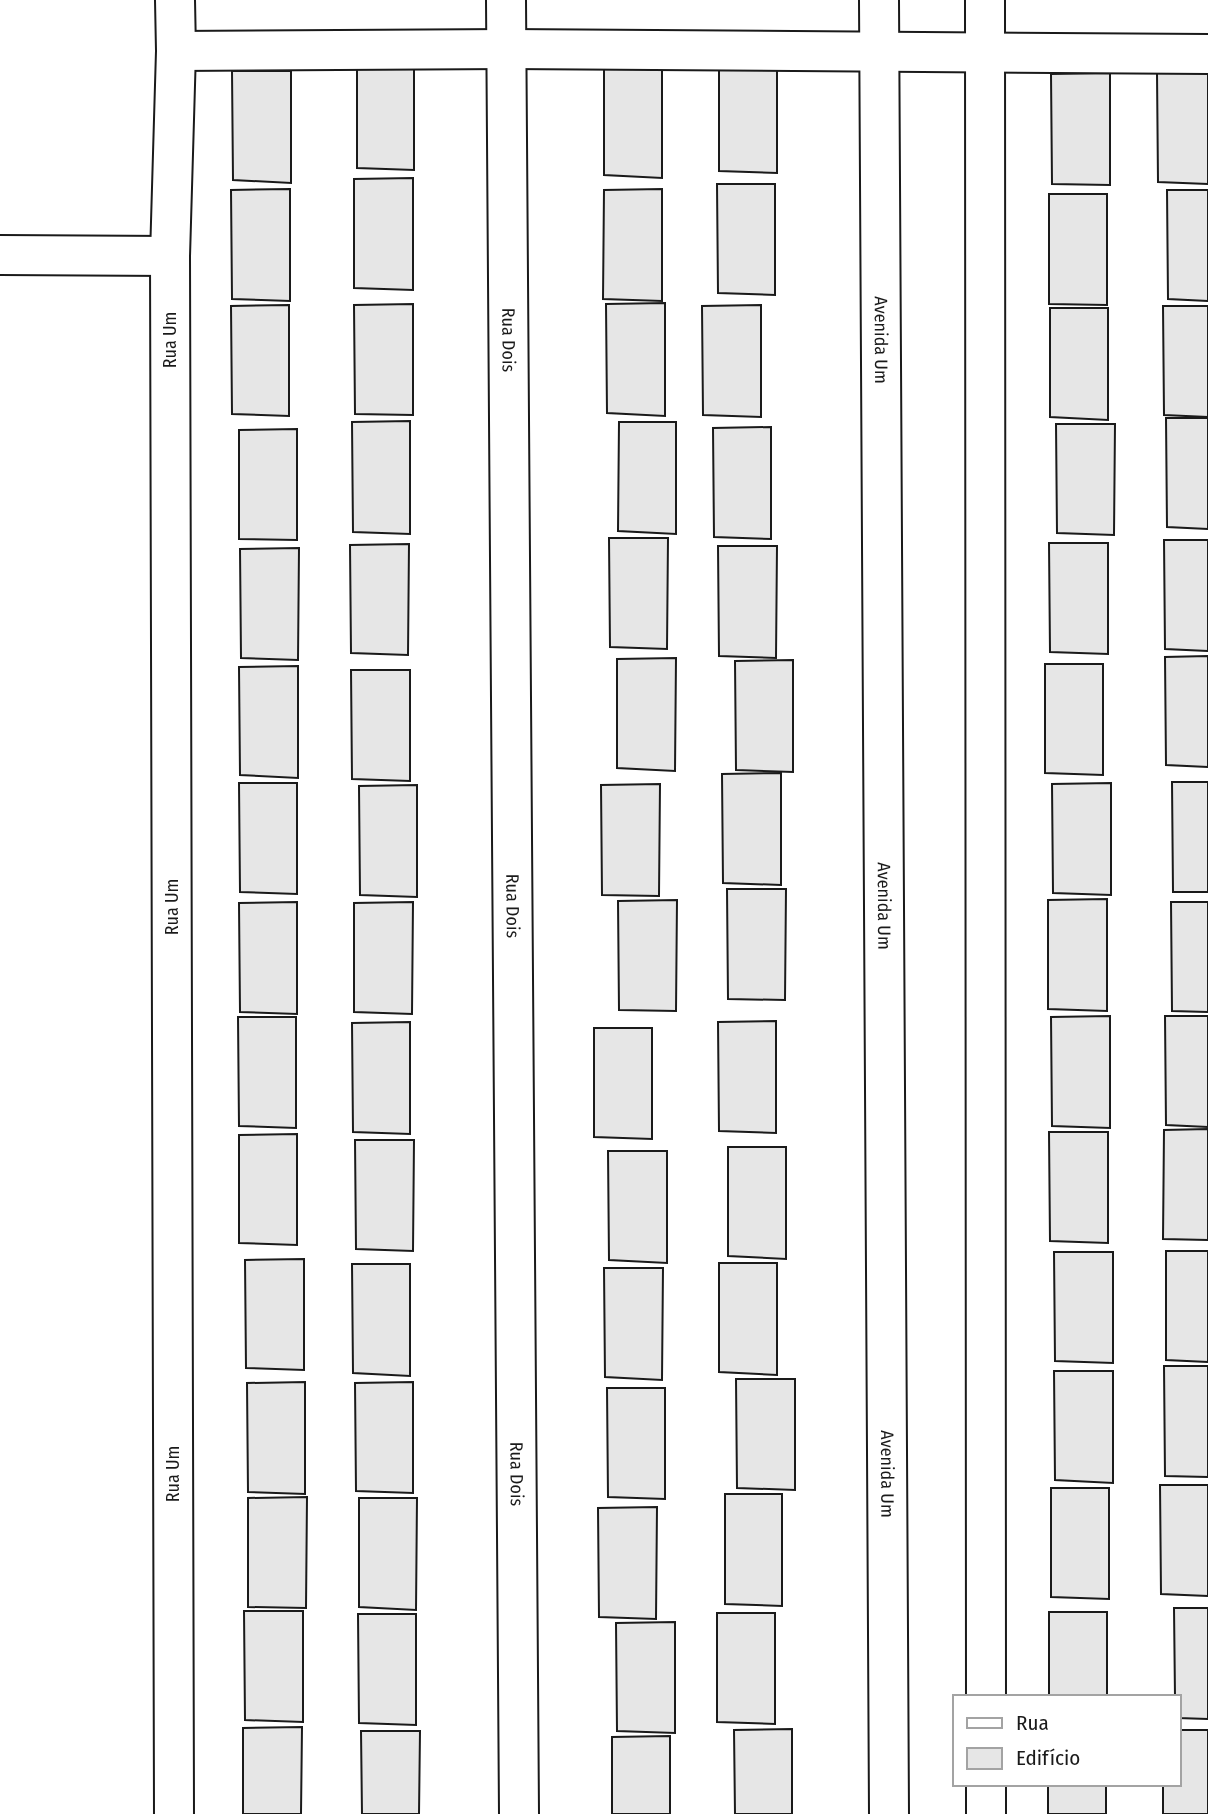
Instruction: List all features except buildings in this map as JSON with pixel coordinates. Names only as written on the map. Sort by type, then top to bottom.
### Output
[{"type":"street","name":"Rua Um","points":[[174,1814],[170,256],[175,0]]},
{"type":"street","name":"Rua Dois","points":[[506,0],[519,1814]]},
{"type":"street","name":"Avenida Um","points":[[879,0],[889,1814]]},
{"type":"street","points":[[985,0],[986,1695]]},
{"type":"street","points":[[176,51],[508,49],[1208,54]]},
{"type":"street","points":[[0,255],[170,256]]},
{"type":"street","points":[[986,1786],[986,1814]]}]
